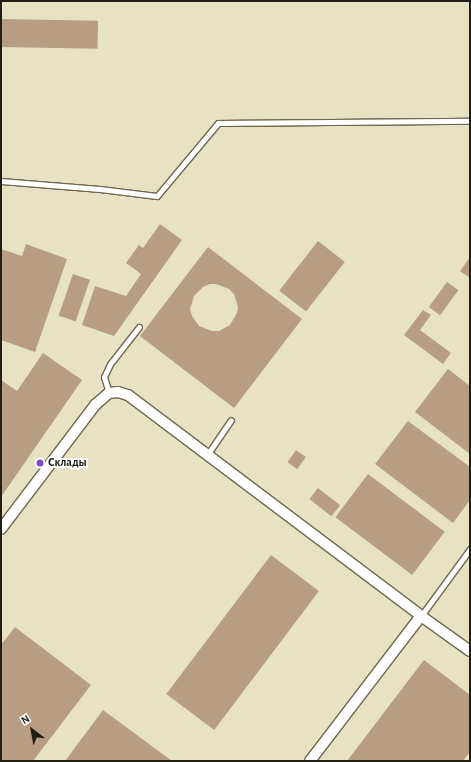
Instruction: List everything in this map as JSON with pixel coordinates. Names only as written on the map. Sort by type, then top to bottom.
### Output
[{"type":"street","points":[[1,529],[95,404],[110,393],[118,392],[128,395],[421,616],[470,650]]},
{"type":"street","points":[[310,761],[421,616]]},
{"type":"lane","points":[[1,181],[100,188],[157,196],[218,123],[470,121]]},
{"type":"lane","points":[[110,393],[104,377],[110,364],[139,328]]},
{"type":"lane","points":[[207,455],[231,420]]},
{"type":"lane","points":[[421,616],[470,549]]},
{"type":"building","points":[[1,19],[98,21],[97,49],[1,47]]},
{"type":"building","points":[[160,224],[182,240],[114,336],[82,325],[95,286],[126,296],[141,274],[126,263],[139,245],[143,248]]},
{"type":"building","points":[[318,241],[345,262],[306,312],[279,291]]},
{"type":"building","points":[[26,244],[67,259],[35,352],[1,340],[1,249],[22,256]]},
{"type":"building","points":[[208,247],[302,319],[234,408],[140,336]],"holes":[[[210,284],[216,284],[229,289],[234,294],[238,307],[237,313],[230,325],[219,331],[212,331],[199,326],[192,316],[190,309],[194,296],[203,287]]]},
{"type":"building","points":[[470,257],[470,278],[460,271]]},
{"type":"building","points":[[73,274],[90,280],[76,321],[59,316]]},
{"type":"building","points":[[447,282],[458,290],[440,315],[429,307]]},
{"type":"building","points":[[423,310],[431,315],[420,330],[451,353],[443,364],[404,335]]},
{"type":"building","points":[[43,353],[82,380],[1,497],[1,380],[17,391]]},
{"type":"building","points":[[448,369],[470,386],[470,454],[415,412]]},
{"type":"building","points":[[408,421],[470,467],[470,500],[453,523],[375,464]]},
{"type":"building","points":[[296,450],[306,457],[297,469],[287,462]]},
{"type":"building","points":[[368,474],[445,532],[412,575],[336,517]]},
{"type":"building","points":[[318,488],[340,505],[331,516],[309,499]]},
{"type":"building","points":[[271,555],[319,591],[214,730],[166,694]]},
{"type":"building","points":[[15,627],[91,685],[33,761],[1,761],[1,645]]},
{"type":"building","points":[[424,660],[470,695],[470,752],[463,761],[347,761]]},
{"type":"building","points":[[103,710],[172,761],[65,761]]},
{"type":"place","name":"Склады","points":[[40,463]]}]
